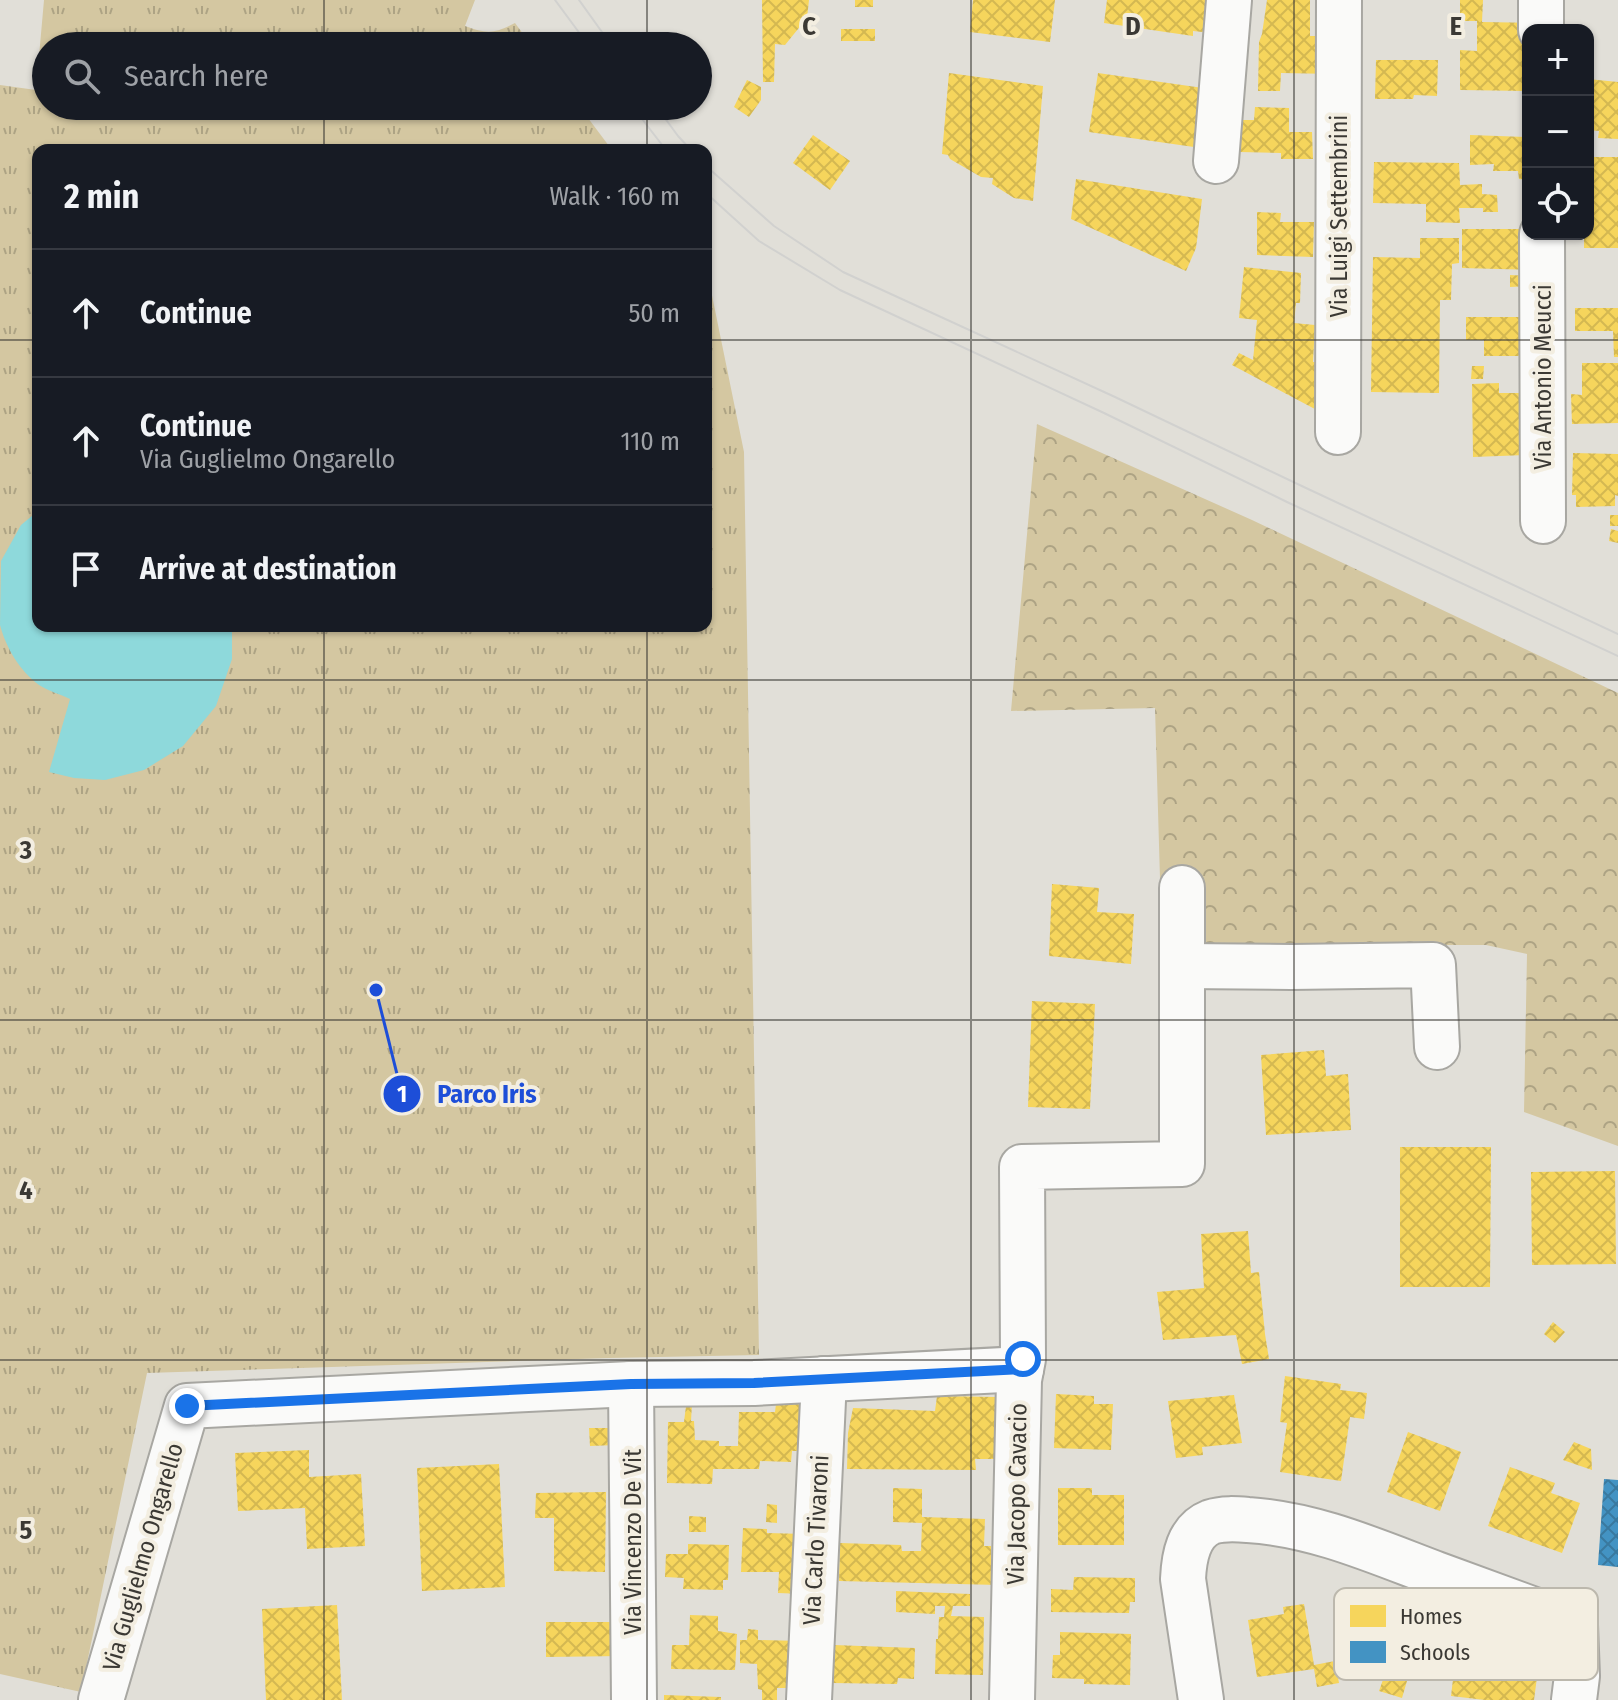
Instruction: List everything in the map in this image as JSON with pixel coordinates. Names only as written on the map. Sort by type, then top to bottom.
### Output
[{"type":"street","points":[[1216,161],[1229,0]]},
{"type":"street","name":"Via Luigi Settembrini","points":[[1338,432],[1339,0]]},
{"type":"street","points":[[1541,0],[1541,24]]},
{"type":"street","name":"Via Antonio Meucci","points":[[1542,240],[1543,521]]},
{"type":"street","name":"Via Jacopo Cavacio","points":[[1012,1700],[1019,1380],[1023,1359],[1022,1167],[1182,1164],[1182,888]]},
{"type":"street","points":[[1182,966],[1433,965],[1437,1047]]},
{"type":"street","name":"Via Guglielmo Ongarello","points":[[101,1700],[187,1406],[1021,1369]]},
{"type":"street","name":"Via Carlo Tivaroni","points":[[809,1700],[824,1379]]},
{"type":"street","name":"Via Vincenzo De Vit","points":[[631,1384],[634,1700]]},
{"type":"street","points":[[1201,1700],[1183,1579],[1188,1546],[1194,1535],[1209,1522],[1227,1519],[1267,1521],[1319,1531],[1474,1588]]},
{"type":"street","points":[[1574,1700],[1576,1680]]},
{"type":"green space","points":[[44,0],[475,0],[465,26],[490,32],[41,32]]},
{"type":"green space","points":[[515,23],[522,32],[490,32],[501,29]]},
{"type":"green space","points":[[0,85],[32,89],[32,120],[590,120],[608,144],[32,144],[32,632],[712,632],[712,295],[744,452],[759,1355],[147,1373],[81,1692],[0,1674]]},
{"type":"green space","points":[[1037,424],[1252,520],[1618,693],[1618,1146],[1524,1112],[1527,954],[1486,945],[1204,945],[1204,881],[1160,879],[1155,708],[1011,711]]},
{"type":"water","points":[[32,516],[32,632],[232,632],[232,659],[216,706],[183,746],[144,770],[105,780],[74,778],[49,772],[70,699],[43,687],[26,673],[10,650],[0,625],[1,561],[21,525]]},
{"type":"building: Homes","points":[[762,0],[809,0],[807,18],[785,45],[775,44],[774,82],[763,82]]},
{"type":"building: Homes","points":[[855,0],[873,0],[873,7],[855,7]]},
{"type":"building: Homes","points":[[973,0],[1055,0],[1050,42],[970,32]]},
{"type":"building: Homes","points":[[1107,0],[1216,0],[1211,33],[1193,31],[1193,36],[1104,23]]},
{"type":"building: Homes","points":[[1267,0],[1310,0],[1310,36],[1335,36],[1334,74],[1281,73],[1280,91],[1258,91],[1259,42]]},
{"type":"building: Homes","points":[[1460,0],[1483,0],[1482,22],[1535,23],[1522,24],[1522,91],[1460,90],[1460,50],[1477,51],[1477,21],[1460,21]]},
{"type":"building: Homes","points":[[841,29],[875,29],[875,41],[841,41]]},
{"type":"building: Homes","points":[[1376,60],[1438,60],[1437,96],[1375,99]]},
{"type":"building: Homes","points":[[949,73],[1043,86],[1033,201],[1014,198],[992,184],[993,178],[981,177],[942,154]]},
{"type":"building: Homes","points":[[1098,73],[1210,89],[1201,148],[1089,132]]},
{"type":"building: Homes","points":[[747,80],[761,87],[761,100],[749,117],[734,107]]},
{"type":"building: Homes","points":[[1594,80],[1618,82],[1618,139],[1598,138],[1599,131],[1594,131]]},
{"type":"building: Homes","points":[[1255,107],[1289,108],[1289,132],[1312,132],[1313,159],[1281,159],[1281,153],[1240,152],[1240,120],[1254,120]]},
{"type":"building: Homes","points":[[813,135],[850,161],[830,190],[793,163]]},
{"type":"building: Homes","points":[[1470,135],[1522,137],[1522,179],[1519,179],[1518,171],[1493,171],[1494,164],[1470,165]]},
{"type":"building: Homes","points":[[1594,157],[1618,157],[1618,248],[1584,248],[1584,240],[1594,240]]},
{"type":"building: Homes","points":[[1374,162],[1459,163],[1460,185],[1482,184],[1482,194],[1497,195],[1498,212],[1483,212],[1483,208],[1459,208],[1460,223],[1426,222],[1426,204],[1373,203]]},
{"type":"building: Homes","points":[[1076,179],[1202,199],[1196,248],[1186,271],[1071,219]]},
{"type":"building: Homes","points":[[1257,212],[1281,213],[1280,222],[1314,222],[1313,257],[1257,255]]},
{"type":"building: Homes","points":[[1462,229],[1522,229],[1522,240],[1529,240],[1532,270],[1462,268]]},
{"type":"building: Homes","points":[[1420,238],[1459,238],[1459,263],[1452,264],[1451,300],[1440,300],[1439,393],[1371,392],[1373,257],[1420,258]]},
{"type":"building: Homes","points":[[1244,267],[1301,273],[1300,303],[1296,303],[1294,323],[1315,325],[1313,362],[1328,362],[1328,416],[1232,365],[1239,353],[1253,360],[1257,320],[1239,318]]},
{"type":"building: Homes","points":[[1510,275],[1532,276],[1532,286],[1510,287]]},
{"type":"building: Homes","points":[[1575,308],[1618,308],[1618,357],[1614,357],[1613,331],[1575,331]]},
{"type":"building: Homes","points":[[1466,317],[1531,317],[1531,356],[1484,356],[1484,340],[1466,340]]},
{"type":"building: Homes","points":[[1582,363],[1618,363],[1618,423],[1572,424],[1571,394],[1582,395]]},
{"type":"building: Homes","points":[[1472,366],[1484,366],[1483,379],[1471,379]]},
{"type":"building: Homes","points":[[1499,383],[1499,393],[1530,393],[1529,455],[1473,457],[1472,384]]},
{"type":"building: Homes","points":[[1573,453],[1618,454],[1618,496],[1615,495],[1615,506],[1576,507],[1576,495],[1572,495]]},
{"type":"building: Homes","points":[[1610,515],[1618,515],[1618,526],[1610,526]]},
{"type":"building: Homes","points":[[1611,529],[1618,531],[1618,543],[1609,541]]},
{"type":"building: Homes","points":[[1052,884],[1099,888],[1097,912],[1134,914],[1131,964],[1049,956]]},
{"type":"building: Homes","points":[[1032,1001],[1095,1004],[1090,1109],[1028,1107]]},
{"type":"building: Homes","points":[[1324,1050],[1326,1076],[1348,1074],[1351,1130],[1266,1135],[1261,1055]]},
{"type":"building: Homes","points":[[1400,1147],[1491,1147],[1490,1287],[1400,1287]]},
{"type":"building: Homes","points":[[1615,1171],[1616,1264],[1532,1265],[1531,1172]]},
{"type":"building: Homes","points":[[1248,1231],[1251,1273],[1259,1272],[1269,1359],[1242,1364],[1236,1335],[1163,1340],[1157,1292],[1204,1288],[1201,1234]]},
{"type":"building: Homes","points":[[1553,1322],[1565,1332],[1555,1343],[1544,1334]]},
{"type":"building: Homes","points":[[1285,1376],[1341,1384],[1340,1390],[1367,1393],[1364,1419],[1350,1417],[1341,1481],[1280,1472],[1287,1423],[1280,1422]]},
{"type":"building: Homes","points":[[1056,1394],[1094,1396],[1094,1404],[1113,1404],[1111,1450],[1054,1448]]},
{"type":"building: Homes","points":[[1234,1395],[1242,1443],[1202,1447],[1203,1455],[1176,1458],[1168,1401]]},
{"type":"building: Homes","points":[[937,1396],[996,1397],[996,1459],[975,1459],[976,1470],[847,1469],[848,1433],[853,1408],[935,1411]]},
{"type":"building: Homes","points":[[692,1404],[691,1421],[694,1421],[695,1440],[719,1441],[719,1446],[738,1446],[739,1412],[775,1412],[776,1404],[799,1404],[799,1413],[815,1413],[813,1451],[792,1451],[791,1462],[760,1461],[759,1469],[713,1469],[712,1484],[667,1483],[668,1422],[684,1422],[686,1406]]},
{"type":"building: Homes","points":[[589,1428],[617,1428],[617,1445],[590,1446]]},
{"type":"building: Homes","points":[[1408,1432],[1461,1452],[1440,1511],[1387,1492]]},
{"type":"building: Homes","points":[[1574,1442],[1591,1449],[1592,1470],[1563,1460]]},
{"type":"building: Homes","points":[[309,1450],[309,1477],[361,1474],[365,1546],[307,1549],[305,1508],[238,1511],[235,1453]]},
{"type":"building: Homes","points":[[499,1464],[505,1587],[422,1591],[417,1468]]},
{"type":"building: Homes","points":[[1510,1467],[1555,1483],[1551,1493],[1580,1503],[1562,1553],[1488,1526]]},
{"type":"building: Homes","points":[[893,1488],[922,1489],[922,1517],[985,1519],[984,1546],[991,1546],[991,1559],[999,1559],[998,1585],[839,1581],[840,1543],[901,1545],[902,1551],[921,1551],[922,1523],[893,1522]]},
{"type":"building: Homes","points":[[1058,1488],[1092,1488],[1092,1495],[1124,1495],[1124,1545],[1058,1545]]},
{"type":"building: Homes","points":[[606,1492],[605,1572],[554,1571],[554,1518],[535,1518],[536,1493]]},
{"type":"building: Homes","points":[[767,1504],[777,1505],[777,1523],[766,1522]]},
{"type":"building: Homes","points":[[689,1516],[706,1517],[706,1532],[689,1532]]},
{"type":"building: Homes","points":[[743,1528],[767,1529],[767,1533],[805,1534],[803,1594],[778,1593],[779,1572],[741,1572]]},
{"type":"building: Homes","points":[[688,1544],[729,1545],[728,1580],[723,1580],[723,1590],[683,1589],[684,1578],[665,1577],[666,1554],[688,1554]]},
{"type":"building: Homes","points":[[1074,1577],[1135,1578],[1135,1602],[1130,1602],[1129,1613],[1051,1612],[1051,1589],[1073,1590]]},
{"type":"building: Homes","points":[[896,1591],[970,1594],[970,1606],[953,1606],[951,1616],[984,1617],[983,1675],[935,1674],[939,1617],[944,1617],[945,1606],[935,1606],[935,1614],[896,1612]]},
{"type":"building: Homes","points":[[1304,1604],[1314,1665],[1334,1661],[1334,1680],[1339,1683],[1317,1687],[1314,1669],[1257,1677],[1248,1620],[1284,1614],[1283,1607]]},
{"type":"building: Homes","points":[[337,1605],[342,1700],[266,1700],[262,1609]]},
{"type":"building: Homes","points":[[690,1615],[718,1616],[718,1631],[737,1634],[735,1670],[671,1669],[672,1645],[689,1645]]},
{"type":"building: Homes","points":[[546,1622],[623,1622],[623,1656],[546,1657]]},
{"type":"building: Homes","points":[[748,1629],[758,1630],[758,1640],[802,1641],[800,1688],[777,1688],[777,1700],[762,1700],[762,1690],[758,1689],[757,1664],[740,1663],[740,1640],[747,1640]]},
{"type":"building: Homes","points":[[1060,1632],[1131,1634],[1130,1685],[1084,1684],[1084,1679],[1052,1678],[1053,1655],[1060,1655]]},
{"type":"building: Homes","points":[[834,1645],[915,1648],[914,1679],[898,1678],[897,1684],[832,1683]]},
{"type":"building: Homes","points":[[1383,1680],[1407,1680],[1402,1698],[1379,1691]]},
{"type":"building: Homes","points":[[1453,1680],[1537,1680],[1534,1700],[1451,1696]]},
{"type":"building: Homes","points":[[664,1695],[721,1697],[721,1700],[664,1700]]},
{"type":"building: Schools","points":[[1604,1479],[1618,1480],[1618,1567],[1598,1565]]},
{"type":"tram line","points":[[555,0],[579,32]]},
{"type":"tram line","points":[[579,0],[602,32]]},
{"type":"tram line","points":[[643,120],[661,144]]},
{"type":"tram line","points":[[666,120],[685,144]]},
{"type":"tram line","points":[[712,171],[774,226],[843,272],[1618,634]]},
{"type":"tram line","points":[[712,198],[759,241],[840,290],[1618,656]]},
{"type":"place","name":"Parco Iris","points":[[376,990]]},
{"type":"route","points":[[187,1406],[1021,1369],[1023,1359]]}]
